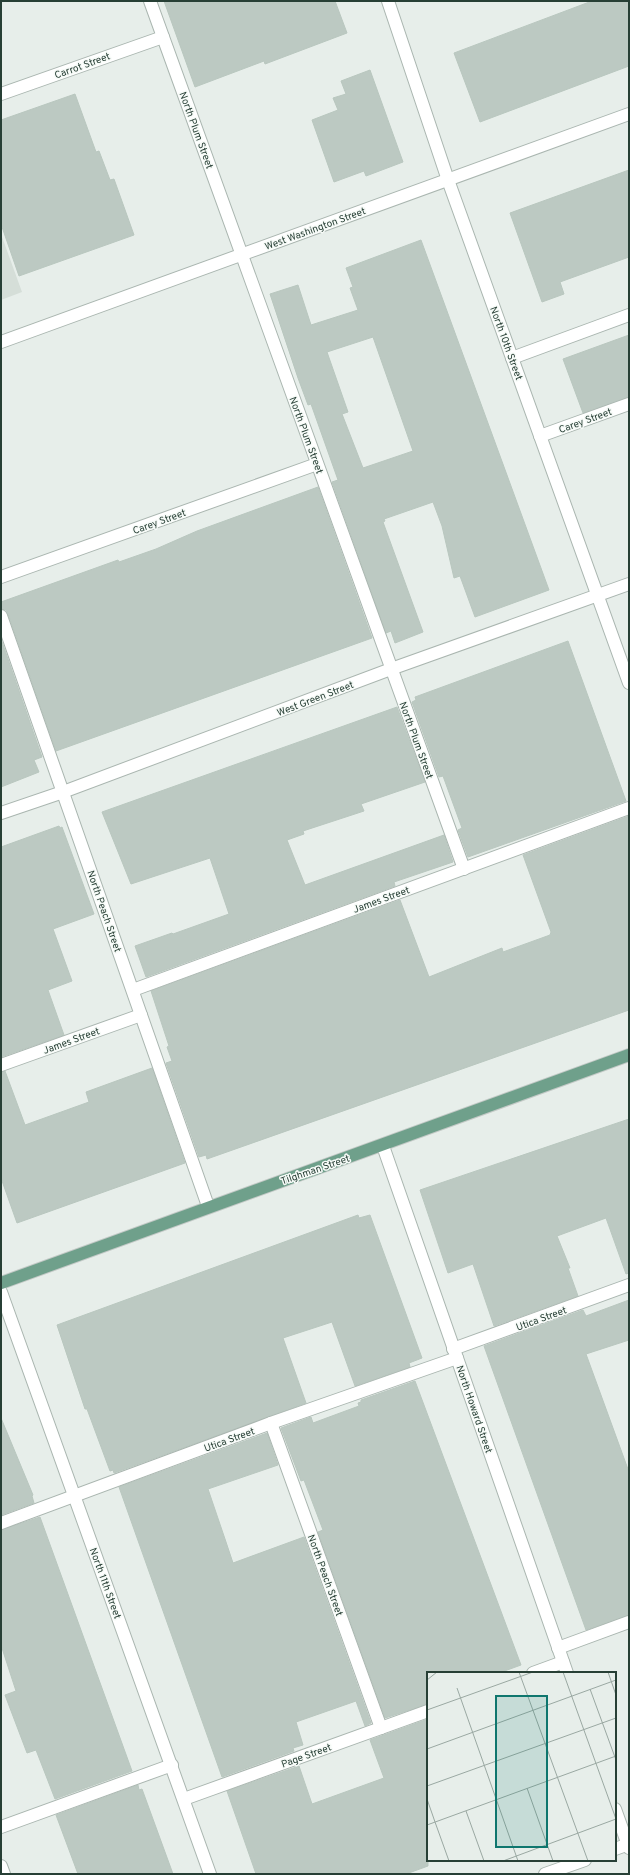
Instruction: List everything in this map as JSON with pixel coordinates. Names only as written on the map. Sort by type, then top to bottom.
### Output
[{"type":"main road","name":"Tilghman Street","points":[[1,1283],[208,1206],[383,1146],[629,1056]]},
{"type":"street","name":"North Plum Street","points":[[150,1],[464,869]]},
{"type":"street","name":"North 10th Street","points":[[388,1],[448,180],[629,683]]},
{"type":"street","name":"Carrot Street","points":[[1,94],[163,37]]},
{"type":"street","name":"West Washington Street","points":[[1,342],[629,114]]},
{"type":"street","points":[[512,358],[629,315]]},
{"type":"street","name":"Carey Street","points":[[540,436],[629,404]]},
{"type":"street","name":"Carey Street","points":[[1,577],[318,464]]},
{"type":"street","name":"West Green Street","points":[[1,814],[391,669],[629,584]]},
{"type":"street","name":"North Peach Street","points":[[1,616],[208,1206]]},
{"type":"street","name":"James Street","points":[[132,990],[629,808]]},
{"type":"street","name":"James Street","points":[[1,1066],[141,1015]]},
{"type":"street","name":"North Howard Street","points":[[383,1146],[565,1668]]},
{"type":"street","name":"Utica Street","points":[[1,1523],[455,1354],[629,1286]]},
{"type":"street","name":"North 11th Street","points":[[1,1292],[210,1874]]},
{"type":"street","name":"North Peach Street","points":[[271,1423],[381,1728]]},
{"type":"street","points":[[558,1648],[629,1622]]},
{"type":"street","points":[[540,1672],[565,1668]]},
{"type":"street","name":"Page Street","points":[[184,1799],[427,1711]]},
{"type":"street","points":[[1,1827],[172,1765]]},
{"type":"street","points":[[616,1812],[629,1846],[616,1849]]},
{"type":"street","points":[[545,1874],[582,1861]]},
{"type":"street","points":[[1,1866],[4,1874]]},
{"type":"shaded area","points":[[1,234],[22,292],[1,300]]},
{"type":"building","points":[[164,1],[335,1],[347,33],[265,64],[264,61],[195,87]]},
{"type":"building","points":[[592,1],[629,1],[629,66],[480,122],[454,53]]},
{"type":"building","points":[[370,70],[403,162],[366,176],[364,171],[334,182],[312,120],[338,110],[333,98],[346,94],[341,81]]},
{"type":"building","points":[[75,94],[96,152],[99,151],[110,180],[114,179],[134,235],[19,276],[1,224],[1,120]]},
{"type":"building","points":[[629,170],[629,257],[560,282],[564,294],[542,302],[510,213]]},
{"type":"building","points":[[421,240],[549,590],[475,617],[460,576],[454,578],[442,526],[433,502],[384,519],[385,521],[383,522],[423,632],[395,643],[391,631],[386,633],[332,482],[338,480],[311,404],[308,405],[298,378],[270,294],[298,285],[311,325],[358,310],[350,288],[353,287],[346,268]],"holes":[[[373,337],[413,451],[363,468],[342,414],[348,412],[327,352]]]},
{"type":"building","points":[[629,335],[629,397],[583,413],[563,359]]},
{"type":"building","points":[[318,487],[372,638],[56,751],[8,614],[6,610],[1,609],[1,602],[118,560],[119,562],[156,549],[197,531]]},
{"type":"building","points":[[1,639],[42,757],[34,760],[39,772],[1,787]]},
{"type":"building","points":[[568,641],[626,801],[468,857],[458,830],[462,828],[443,776],[439,777],[412,702],[416,700],[415,697]]},
{"type":"building","points":[[397,707],[425,782],[361,804],[364,811],[303,831],[304,834],[287,840],[305,885],[444,835],[453,862],[394,882],[395,886],[146,977],[135,946],[229,914],[210,858],[131,884],[102,812]]},
{"type":"building","points":[[629,816],[629,1010],[207,1159],[206,1155],[199,1157],[166,1063],[172,1061],[167,1047],[169,1046],[151,991],[400,900],[429,977],[502,948],[503,952],[550,935],[551,932],[523,855]]},
{"type":"building","points":[[59,826],[60,828],[62,827],[94,914],[53,929],[72,981],[48,990],[64,1035],[1,1057],[1,847]]},
{"type":"building","points":[[152,1068],[185,1163],[17,1223],[1,1178],[1,1072],[5,1071],[25,1125],[89,1102],[86,1092]]},
{"type":"building","points":[[629,1119],[629,1273],[626,1274],[606,1218],[557,1236],[570,1268],[568,1268],[578,1296],[494,1326],[473,1264],[448,1273],[420,1190]]},
{"type":"building","points":[[358,1215],[359,1218],[370,1215],[422,1358],[409,1363],[410,1367],[355,1386],[332,1322],[283,1338],[306,1403],[114,1473],[113,1470],[110,1471],[87,1409],[85,1409],[57,1325]]},
{"type":"building","points":[[629,1300],[629,1340],[586,1354],[629,1472],[629,1615],[586,1630],[484,1346],[583,1310],[586,1316]]},
{"type":"building","points":[[415,1381],[521,1665],[502,1672],[427,1672],[427,1704],[385,1718],[318,1532],[323,1530],[304,1480],[301,1481],[281,1428],[311,1417],[313,1423],[359,1406],[358,1403],[361,1402],[361,1400]]},
{"type":"building","points":[[1,1418],[33,1495],[34,1503],[1,1515]]},
{"type":"building","points":[[267,1433],[278,1465],[208,1489],[233,1563],[304,1537],[371,1723],[365,1726],[356,1701],[296,1722],[303,1745],[293,1748],[294,1751],[222,1777],[119,1487]]},
{"type":"building","points":[[40,1517],[132,1771],[55,1799],[36,1750],[27,1753],[5,1695],[16,1691],[1,1645],[1,1530]]},
{"type":"building","points":[[427,1719],[428,1866],[406,1874],[256,1874],[227,1791],[299,1766],[312,1804],[384,1778],[370,1740]]},
{"type":"building","points":[[138,1785],[139,1790],[142,1789],[173,1874],[78,1874],[56,1815]]}]
